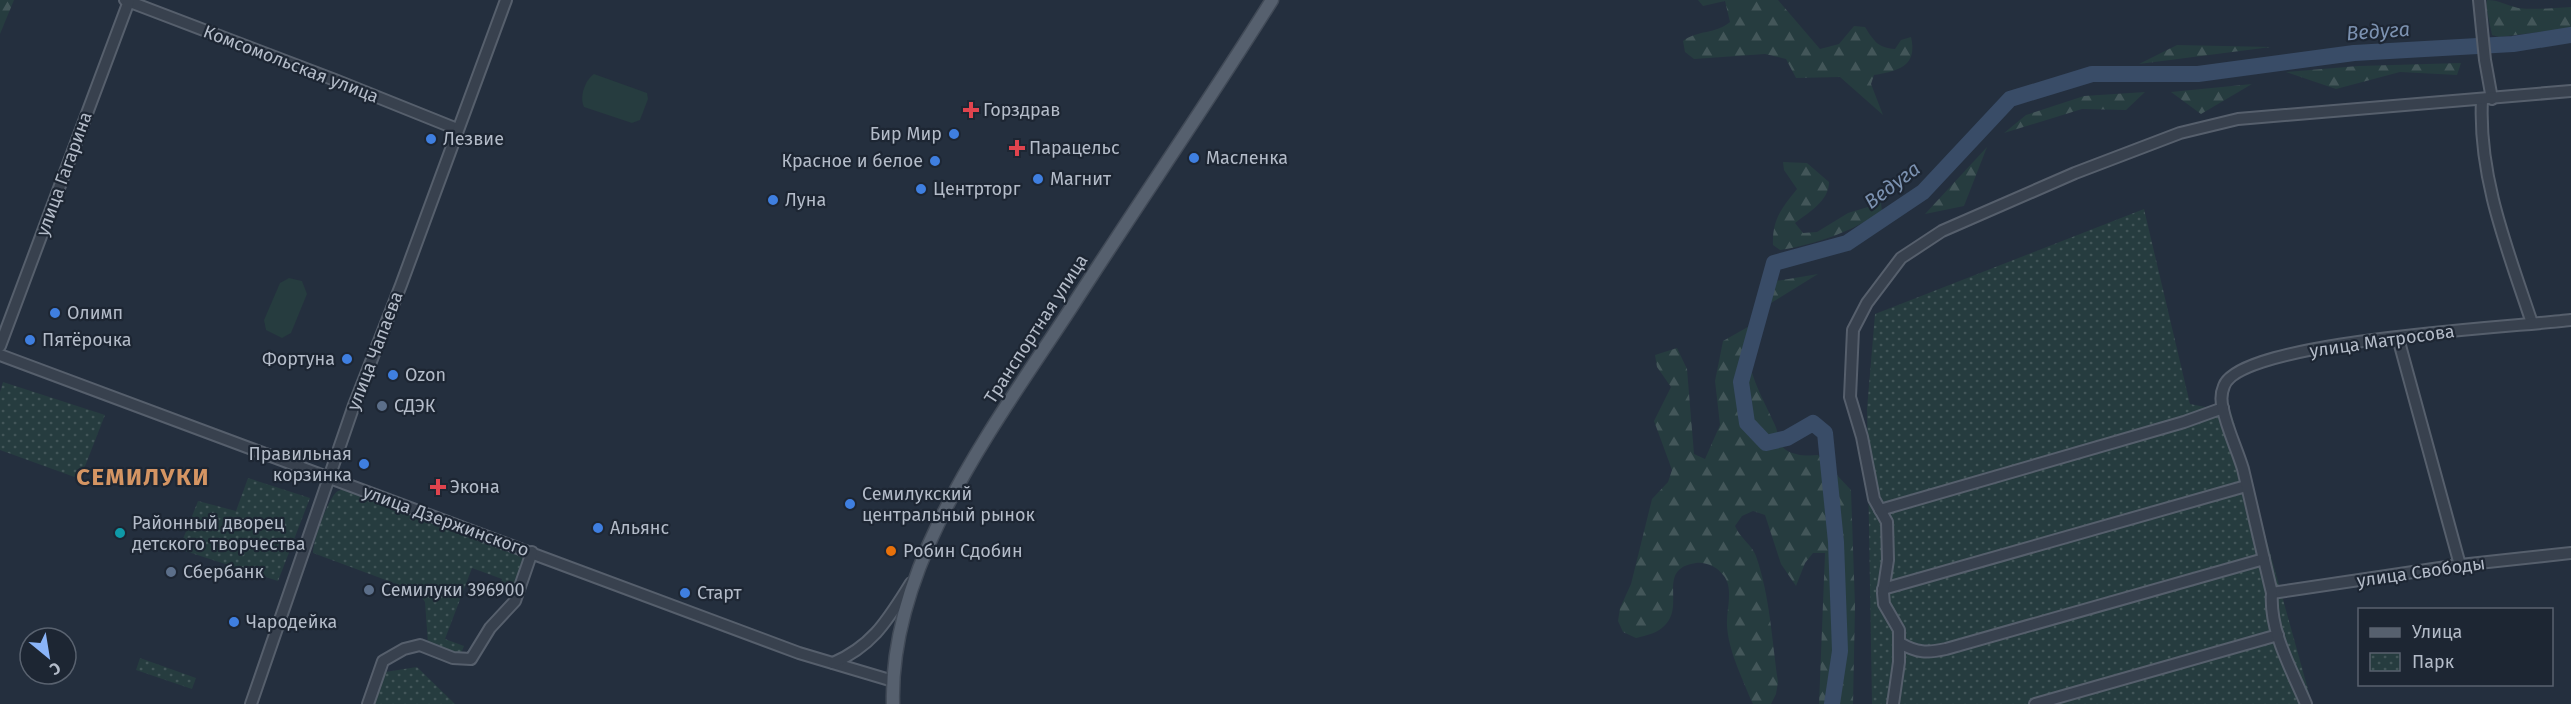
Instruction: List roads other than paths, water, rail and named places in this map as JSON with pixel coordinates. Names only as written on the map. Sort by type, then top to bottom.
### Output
[{"type":"main road","name":"Транспортная улица","points":[[893,704],[893,681],[905,607],[916,575],[948,502],[1012,399],[1272,0]]},
{"type":"street","name":"улица Чапаева","points":[[251,704],[328,477],[506,0]]},
{"type":"street","points":[[2479,0],[2487,100],[2482,132],[2492,198],[2532,323]]},
{"type":"street","name":"Комсомольская улица","points":[[127,1],[457,129]]},
{"type":"street","name":"улица Гагарина","points":[[0,346],[127,1]]},
{"type":"street","points":[[1893,704],[1900,643],[1899,630],[1884,604],[1883,589],[1889,539],[1887,522],[1874,499],[1862,436],[1850,397],[1853,330],[1867,303],[1901,258],[1942,231],[2075,173],[2205,125],[2238,120],[2571,91]]},
{"type":"street","name":"улица Матросова","points":[[2223,408],[2224,385],[2229,377],[2254,363],[2336,346],[2571,320]]},
{"type":"street","points":[[2398,338],[2460,565]]},
{"type":"street","name":"улица Дзержинского","points":[[0,355],[788,649],[893,681]]},
{"type":"street","points":[[1880,510],[2184,422],[2223,408],[2264,559],[2278,635],[2306,704]]},
{"type":"street","points":[[1883,589],[2246,486]]},
{"type":"street","points":[[368,704],[383,661],[404,649],[420,645],[453,658],[471,659],[490,628],[515,601],[531,552]]},
{"type":"street","name":"улица Свободы","points":[[2272,594],[2460,565],[2571,553]]},
{"type":"street","points":[[1900,643],[1914,651],[1926,653],[1946,649],[2264,559]]},
{"type":"street","points":[[833,663],[855,654],[873,638],[916,575]]},
{"type":"street","points":[[2035,704],[2278,635]]},
{"type":"waterway","name":"Ведуга","points":[[1832,704],[1840,651],[1836,542],[1825,433],[1813,423],[1787,438],[1766,443],[1747,423],[1741,382],[1774,263],[1847,243],[1923,192],[2010,99],[2092,74],[2198,74],[2354,53],[2513,44],[2571,35]]},
{"type":"place","name":"Горздрав","points":[[971,110]]},
{"type":"place","name":"Бир Мир","points":[[954,134]]},
{"type":"place","name":"Лезвие","points":[[431,139]]},
{"type":"place","name":"Парацельс","points":[[1017,148]]},
{"type":"place","name":"Масленка","points":[[1194,158]]},
{"type":"place","name":"Красное и белое","points":[[935,161]]},
{"type":"place","name":"Магнит","points":[[1038,179]]},
{"type":"place","name":"Центрторг","points":[[921,189]]},
{"type":"place","name":"Луна","points":[[773,200]]},
{"type":"place","name":"Олимп","points":[[55,313]]},
{"type":"place","name":"Пятёрочка","points":[[30,340]]},
{"type":"place","name":"Фортуна","points":[[347,359]]},
{"type":"place","name":"Ozon","points":[[393,375]]},
{"type":"place","name":"СДЭК","points":[[382,406]]},
{"type":"place","name":"Правильная корзинка","points":[[364,464]]},
{"type":"place","name":"Экона","points":[[438,487]]},
{"type":"place","name":"Семилукский центральный рынок","points":[[850,504]]},
{"type":"place","name":"Альянс","points":[[598,528]]},
{"type":"place","name":"Районный дворец детского творчества","points":[[120,533]]},
{"type":"place","name":"Робин Сдобин","points":[[891,551]]},
{"type":"place","name":"Сбербанк","points":[[171,572]]},
{"type":"place","name":"Семилуки 396900","points":[[369,590]]},
{"type":"place","name":"Старт","points":[[685,593]]},
{"type":"place","name":"Чародейка","points":[[234,622]]},
{"type":"district","name":"СЕМИЛУКИ","points":[[143,477]]}]
